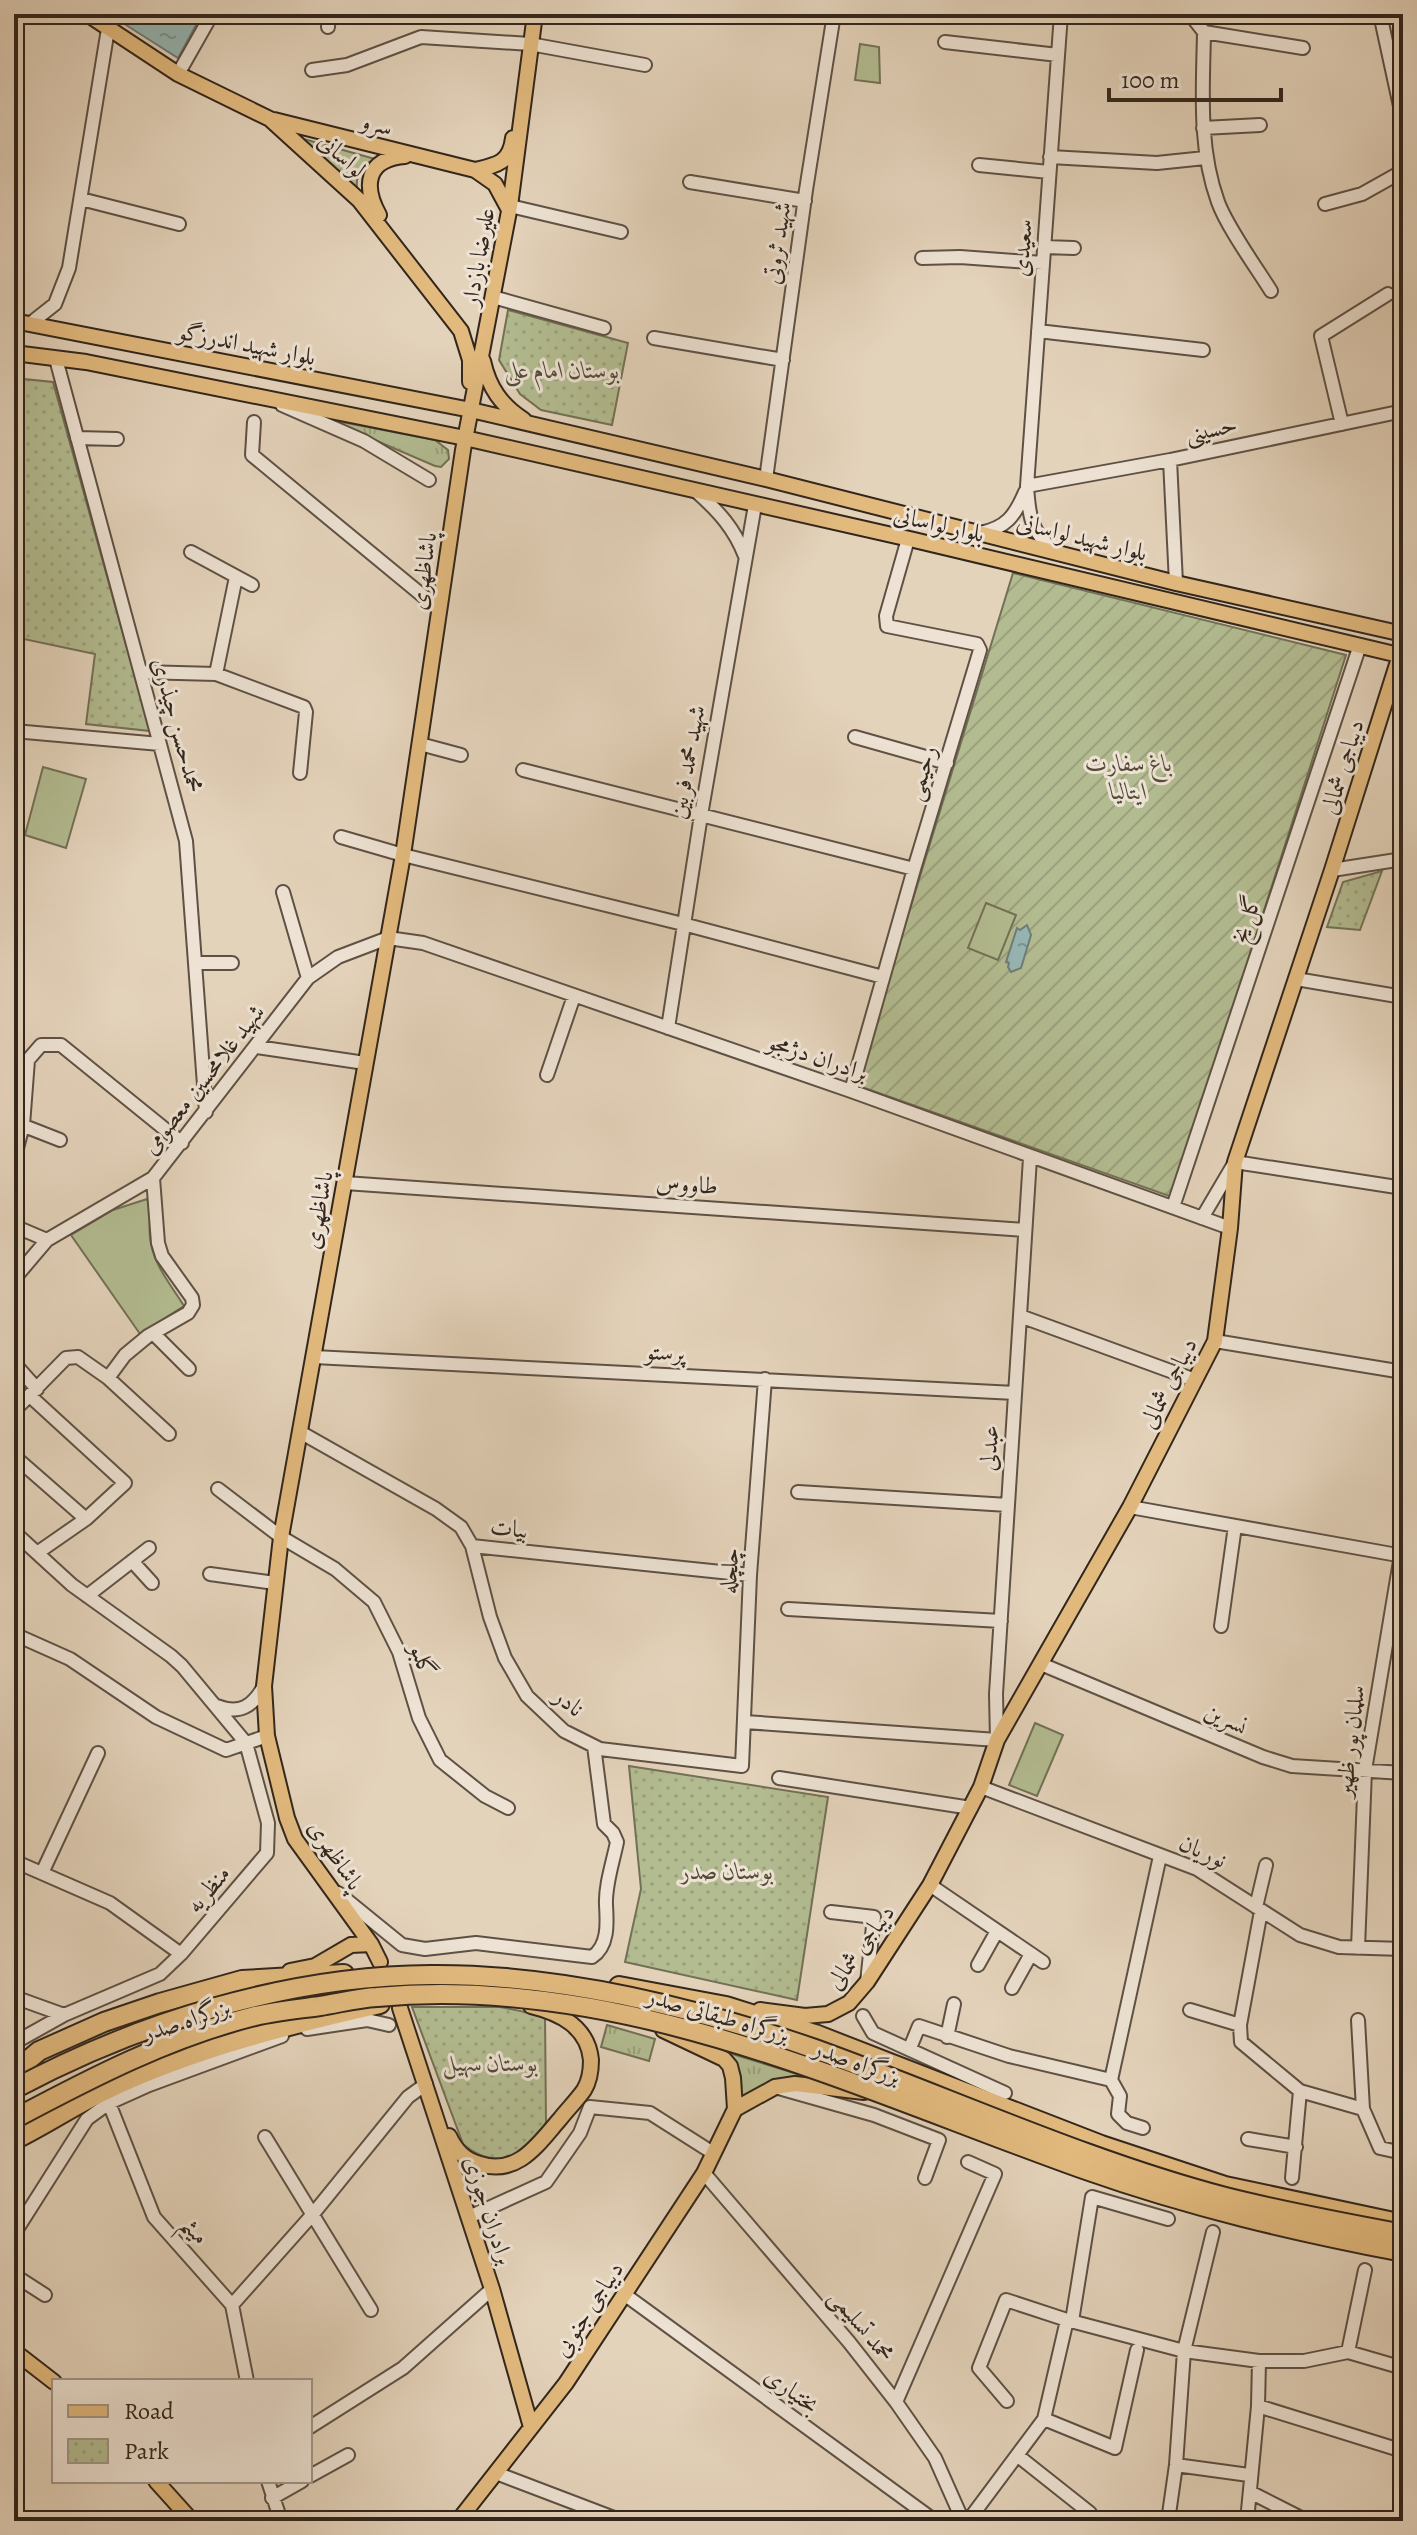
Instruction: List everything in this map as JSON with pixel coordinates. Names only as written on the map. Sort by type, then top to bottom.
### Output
[{"type":"highway","name":"بزرگراه صدر","points":[[14,2072],[39,2051],[104,2022],[242,1980],[381,1968],[486,1969],[556,1975],[726,2006],[815,2034],[1101,2145],[1225,2186],[1403,2224]]},
{"type":"highway","name":"بزرگراه طبقاتی صدر","points":[[14,2089],[109,2044],[205,2010],[248,1999],[372,1978],[430,1975],[536,1981],[638,1999],[719,2018],[814,2049],[1101,2157],[1223,2196],[1403,2234]]},
{"type":"highway","name":"بزرگراه طبقاتی صدر","points":[[14,2123],[120,2064],[255,2016],[376,1997],[484,1995],[552,2002],[645,2018],[799,2062],[1087,2170],[1217,2212],[1403,2254]]},
{"type":"highway","name":"بزرگراه صدر","points":[[14,2123],[121,2067],[176,2045],[256,2022],[380,2004],[467,1998],[508,2000],[644,2021],[799,2066],[1086,2173],[1217,2214],[1403,2254]]},
{"type":"highway","points":[[14,2140],[105,2090],[189,2057],[279,2027],[380,2004]]},
{"type":"highway","points":[[14,2065],[39,2051]]},
{"type":"main road","name":"لواسانی","points":[[87,14],[178,74],[270,119],[359,200],[461,331],[470,360],[471,410]]},
{"type":"main road","name":"علیرضا بازدار","points":[[471,410],[509,210],[535,14]]},
{"type":"main road","name":"علیرضا بازدار","points":[[475,170],[497,164],[511,152],[516,118],[521,111]]},
{"type":"main road","name":"سرو","points":[[270,119],[475,170]]},
{"type":"main road","points":[[407,260],[374,206],[370,179],[385,160],[403,156],[425,159]]},
{"type":"main road","points":[[475,170],[495,184],[509,210]]},
{"type":"main road","points":[[461,331],[477,334],[489,319]]},
{"type":"main road","name":"بلوار شهید اندرزگو","points":[[14,321],[471,410]]},
{"type":"main road","name":"بلوار شهید اندرزگو","points":[[14,353],[86,362],[465,438]]},
{"type":"main road","points":[[175,380],[185,376],[190,368],[188,360],[180,353]]},
{"type":"main road","points":[[482,357],[487,381],[496,396],[513,413],[534,425]]},
{"type":"main road","points":[[471,410],[534,425]]},
{"type":"main road","name":"پاشاظهری","points":[[381,1968],[371,1944],[295,1839],[267,1736],[264,1686],[281,1537],[403,855],[471,410]]},
{"type":"main road","points":[[527,452],[524,435],[534,425]]},
{"type":"main road","name":"بلوار شهید لواسانی","points":[[534,425],[766,479],[1176,583],[1403,634]]},
{"type":"main road","name":"بلوار لواسانی","points":[[465,438],[1401,656]]},
{"type":"main road","name":"دیباجی شمالی","points":[[726,2006],[805,2016],[828,2014],[849,2003],[867,1982],[930,1885],[981,1787],[997,1740],[1130,1507],[1215,1341],[1235,1162],[1401,656]]},
{"type":"main road","points":[[242,1980],[315,1966],[339,1949],[371,1944]]},
{"type":"main road","points":[[426,2084],[454,2147],[468,2161],[491,2168],[512,2165],[530,2154],[585,2089],[590,2076],[589,2052],[580,2031],[562,2017],[508,2000]]},
{"type":"main road","name":"برادران جوزی","points":[[405,2004],[426,2084],[492,2289],[531,2427]]},
{"type":"main road","points":[[644,2021],[724,2059],[730,2066],[733,2078],[735,2109],[775,2087],[795,2084],[874,2093]]},
{"type":"main road","name":"دیباجی جنوبی","points":[[458,2521],[566,2383],[704,2173],[735,2109]]},
{"type":"main road","points":[[14,2351],[52,2380]]},
{"type":"main road","points":[[158,2483],[192,2521]]},
{"type":"street","points":[[178,74],[212,14]]},
{"type":"street","name":"شهید ثروتی","points":[[766,479],[834,14]]},
{"type":"street","name":"سعیدی","points":[[1056,553],[1034,530],[1027,486],[1061,14]]},
{"type":"street","points":[[1190,14],[1204,32],[1205,158],[1218,204],[1271,291]]},
{"type":"street","points":[[1380,14],[1403,120]]},
{"type":"street","points":[[31,323],[55,304],[69,268],[108,29]]},
{"type":"street","points":[[1204,32],[1303,48]]},
{"type":"street","points":[[312,70],[347,65],[421,37],[530,44],[645,65]]},
{"type":"street","points":[[945,42],[1058,55]]},
{"type":"street","points":[[1203,128],[1260,125]]},
{"type":"street","points":[[1050,157],[1157,163],[1205,158]]},
{"type":"street","points":[[979,165],[1049,172]]},
{"type":"street","points":[[1325,204],[1362,194],[1403,171]]},
{"type":"street","points":[[690,182],[805,201]]},
{"type":"street","points":[[81,199],[179,224]]},
{"type":"street","points":[[509,210],[621,232]]},
{"type":"street","points":[[1044,247],[1074,248]]},
{"type":"street","points":[[922,258],[960,257],[1043,263]]},
{"type":"street","points":[[1342,424],[1321,336],[1388,294]]},
{"type":"street","points":[[493,297],[604,328]]},
{"type":"street","points":[[1038,331],[1203,350]]},
{"type":"street","points":[[654,338],[783,360]]},
{"type":"street","name":"محمدحسن چیذری","points":[[56,359],[186,841],[206,1112]]},
{"type":"street","points":[[269,399],[364,441],[429,480]]},
{"type":"street","name":"حسینی","points":[[1027,486],[1170,460],[1403,411]]},
{"type":"street","points":[[254,422],[252,455],[440,610]]},
{"type":"street","points":[[77,438],[117,439]]},
{"type":"street","points":[[1170,460],[1176,583]]},
{"type":"street","name":"سعیدی","points":[[975,534],[996,530],[1011,519],[1027,486]]},
{"type":"street","points":[[697,492],[724,516],[739,539],[745,556]]},
{"type":"street","name":"شهید محمد فربین","points":[[668,1028],[755,505]]},
{"type":"street","name":"رحیمی","points":[[851,1091],[980,650],[977,644],[887,626],[886,616],[908,539]]},
{"type":"street","points":[[191,552],[252,585]]},
{"type":"street","points":[[216,674],[236,577]]},
{"type":"street","name":"گل یخ","points":[[1173,1207],[1360,645]]},
{"type":"street","points":[[141,672],[216,674],[304,707],[300,773]]},
{"type":"street","points":[[14,731],[160,744]]},
{"type":"street","points":[[855,737],[947,763]]},
{"type":"street","points":[[420,744],[461,755]]},
{"type":"street","points":[[523,770],[914,869]]},
{"type":"street","points":[[341,837],[883,977]]},
{"type":"street","points":[[1332,870],[1403,859]]},
{"type":"street","points":[[283,892],[308,978]]},
{"type":"street","name":"برادران دژمجو","points":[[388,938],[423,943],[851,1091],[1230,1228]]},
{"type":"street","name":"شهید غلامحسین معصومی","points":[[14,1279],[47,1240],[153,1178],[308,978],[338,957],[388,938]]},
{"type":"street","points":[[195,963],[232,963]]},
{"type":"street","points":[[1296,979],[1403,997]]},
{"type":"street","points":[[547,1075],[574,996]]},
{"type":"street","points":[[14,1160],[28,1060],[41,1045],[61,1045],[182,1143]]},
{"type":"street","points":[[257,1047],[365,1063]]},
{"type":"street","points":[[14,1054],[28,1060]]},
{"type":"street","points":[[18,1124],[60,1140]]},
{"type":"street","name":"عبدلی","points":[[997,1740],[996,1694],[1030,1158]]},
{"type":"street","points":[[1202,1218],[1235,1162],[1403,1188]]},
{"type":"street","points":[[108,1378],[125,1355],[153,1333],[188,1313],[193,1305],[192,1298],[162,1256],[158,1243],[153,1178]]},
{"type":"street","name":"طاووس","points":[[345,1183],[1025,1230]]},
{"type":"street","points":[[14,1226],[47,1240]]},
{"type":"street","points":[[1020,1316],[1195,1380]]},
{"type":"street","points":[[153,1333],[189,1369]]},
{"type":"street","points":[[1215,1341],[1403,1372]]},
{"type":"street","points":[[14,1411],[66,1358],[78,1357],[108,1378],[169,1434]]},
{"type":"street","name":"پرستو","points":[[314,1357],[1015,1393]]},
{"type":"street","points":[[14,1363],[33,1393],[125,1483],[86,1519],[37,1553]]},
{"type":"street","name":"چلچله","points":[[742,1766],[750,1575],[765,1379]]},
{"type":"street","name":"بیات","points":[[300,1432],[436,1509],[461,1527],[472,1546],[750,1575]]},
{"type":"street","points":[[14,1456],[86,1519]]},
{"type":"street","name":"گلبو","points":[[218,1489],[281,1537],[335,1569],[374,1602],[399,1652],[419,1718],[440,1760],[485,1796],[508,1808]]},
{"type":"street","points":[[798,1492],[1008,1505]]},
{"type":"street","points":[[1130,1507],[1402,1551]]},
{"type":"street","points":[[1221,1626],[1235,1526]]},
{"type":"street","points":[[14,1532],[87,1596],[171,1656],[246,1743]]},
{"type":"street","name":"نادر","points":[[472,1546],[490,1617],[505,1658],[527,1696],[564,1731],[600,1749],[742,1766]]},
{"type":"street","points":[[87,1596],[149,1548]]},
{"type":"street","name":"سلمان پور ظهیر","points":[[1358,1948],[1365,1770],[1402,1551]]},
{"type":"street","points":[[132,1561],[152,1583]]},
{"type":"street","points":[[210,1574],[275,1583]]},
{"type":"street","points":[[788,1609],[1001,1621]]},
{"type":"street","points":[[14,1634],[70,1659],[156,1717],[226,1750],[267,1736]]},
{"type":"street","name":"نسرین","points":[[1041,1664],[1263,1757],[1292,1766],[1403,1773]]},
{"type":"street","points":[[214,1705],[228,1710],[243,1709],[256,1700],[264,1686]]},
{"type":"street","points":[[996,1694],[1005,1705],[1019,1704]]},
{"type":"street","points":[[745,1722],[997,1740]]},
{"type":"street","name":"منظریه","points":[[14,2043],[64,2015],[160,1974],[181,1954],[267,1853],[268,1823],[246,1743]]},
{"type":"street","points":[[330,1886],[402,1945],[425,1949],[476,1943],[592,1957],[600,1952],[609,1916],[606,1905],[617,1842],[604,1824],[594,1746]]},
{"type":"street","points":[[42,1873],[98,1753]]},
{"type":"street","points":[[779,1778],[971,1808]]},
{"type":"street","name":"نوریان","points":[[981,1787],[1197,1869],[1300,1935],[1339,1947],[1403,1949]]},
{"type":"street","points":[[1143,2128],[1127,2123],[1118,2114],[1120,2096],[1111,2080],[1160,1856]]},
{"type":"street","points":[[14,1861],[110,1903],[181,1954]]},
{"type":"street","points":[[1266,1865],[1240,2025],[1241,2042],[1300,2091],[1363,2109]]},
{"type":"street","points":[[930,1885],[1043,1962]]},
{"type":"street","points":[[831,1912],[874,1917],[867,1982]]},
{"type":"street","points":[[978,1965],[997,1931]]},
{"type":"street","points":[[1012,1988],[1031,1954]]},
{"type":"street","points":[[14,1997],[64,2015]]},
{"type":"street","points":[[947,2037],[954,2004]]},
{"type":"street","points":[[1190,2010],[1240,2025]]},
{"type":"street","points":[[863,2016],[873,2033],[1005,2093]]},
{"type":"street","points":[[15,2230],[87,2119],[109,2103],[294,2032],[367,2020],[389,2025]]},
{"type":"street","points":[[1358,2020],[1363,2109],[1380,2148],[1403,2153]]},
{"type":"street","points":[[910,2048],[919,2026],[1009,2056],[1111,2080]]},
{"type":"street","points":[[247,2379],[232,2305],[313,2214],[408,2097],[426,2084]]},
{"type":"street","points":[[775,2087],[874,2115],[939,2140],[925,2178]]},
{"type":"street","points":[[1292,2178],[1300,2091]]},
{"type":"street","name":"میثم","points":[[109,2103],[154,2217],[232,2305]]},
{"type":"street","points":[[469,2217],[546,2182],[580,2133],[590,2107],[650,2113],[713,2153]]},
{"type":"street","points":[[265,2137],[371,2310]]},
{"type":"street","points":[[1248,2139],[1296,2147]]},
{"type":"street","points":[[896,2402],[995,2174],[968,2162]]},
{"type":"street","name":"محمد تسلیمی","points":[[704,2173],[849,2342],[896,2402],[935,2458],[966,2521]]},
{"type":"street","points":[[966,2521],[1044,2419],[1069,2321],[1092,2197],[1168,2219]]},
{"type":"street","points":[[1168,2521],[1176,2465],[1184,2351],[1213,2232]]},
{"type":"street","points":[[1348,2352],[1365,2270]]},
{"type":"street","points":[[14,2275],[45,2295]]},
{"type":"street","points":[[312,2426],[403,2368],[492,2289]]},
{"type":"street","name":"بختیاری","points":[[624,2294],[935,2521]]},
{"type":"street","points":[[1007,2401],[979,2368],[1006,2300],[1069,2321],[1184,2351],[1259,2361],[1304,2361],[1348,2352],[1403,2368]]},
{"type":"street","points":[[1044,2419],[1115,2448],[1137,2350]]},
{"type":"street","points":[[1247,2521],[1259,2361]]},
{"type":"street","points":[[1258,2406],[1403,2451]]},
{"type":"street","points":[[312,2475],[348,2455]]},
{"type":"street","points":[[1018,2456],[1090,2513]]},
{"type":"street","points":[[1176,2465],[1249,2475]]},
{"type":"street","points":[[496,2473],[622,2521]]},
{"type":"street","points":[[268,2483],[281,2521]]},
{"type":"street","points":[[272,2498],[298,2483]]},
{"type":"street","points":[[1250,2492],[1307,2521]]},
{"type":"street","points":[[909,2521],[917,2509]]},
{"type":"street","points":[[661,2521],[678,2518],[686,2521]]},
{"type":"green space","points":[[860,44],[879,47],[880,83],[855,80]]},
{"type":"green space","points":[[286,134],[375,159],[359,173],[358,194]]},
{"type":"green space","name":"بوستان امام علی","points":[[508,310],[628,343],[612,425],[541,410],[520,394],[499,360]]},
{"type":"green space","points":[[14,378],[53,382],[150,731],[86,724],[95,654],[14,637]]},
{"type":"green space","points":[[326,419],[435,440],[448,450],[449,459],[441,467],[435,466]]},
{"type":"green space","name":"باغ سفارت ایتالیا","points":[[1013,573],[1346,655],[1172,1197],[856,1085]]},
{"type":"green space","points":[[43,767],[86,779],[66,848],[25,835]]},
{"type":"green space","points":[[1382,871],[1360,930],[1327,927],[1343,882]]},
{"type":"green space","points":[[986,903],[1016,915],[998,960],[968,948]]},
{"type":"green space","points":[[147,1199],[154,1256],[184,1306],[140,1334],[71,1235],[113,1210]]},
{"type":"green space","points":[[1035,1723],[1063,1735],[1037,1796],[1009,1785]]},
{"type":"green space","name":"بوستان صدر","points":[[629,1766],[828,1797],[797,2000],[625,1962],[641,1889]]},
{"type":"green space","name":"بوستان سهیل","points":[[412,2007],[500,2007],[545,2016],[546,2122],[540,2135],[522,2153],[499,2159],[475,2152],[463,2144]]},
{"type":"green space","points":[[607,2025],[655,2039],[649,2061],[601,2047]]},
{"type":"green space","points":[[729,2053],[804,2076],[768,2083],[740,2102],[740,2076],[737,2064]]},
{"type":"water","points":[[132,14],[202,14],[178,58],[126,25]]},
{"type":"water","points":[[1027,925],[1031,935],[1021,968],[1011,972],[1006,962],[1017,928],[1020,930]]}]
